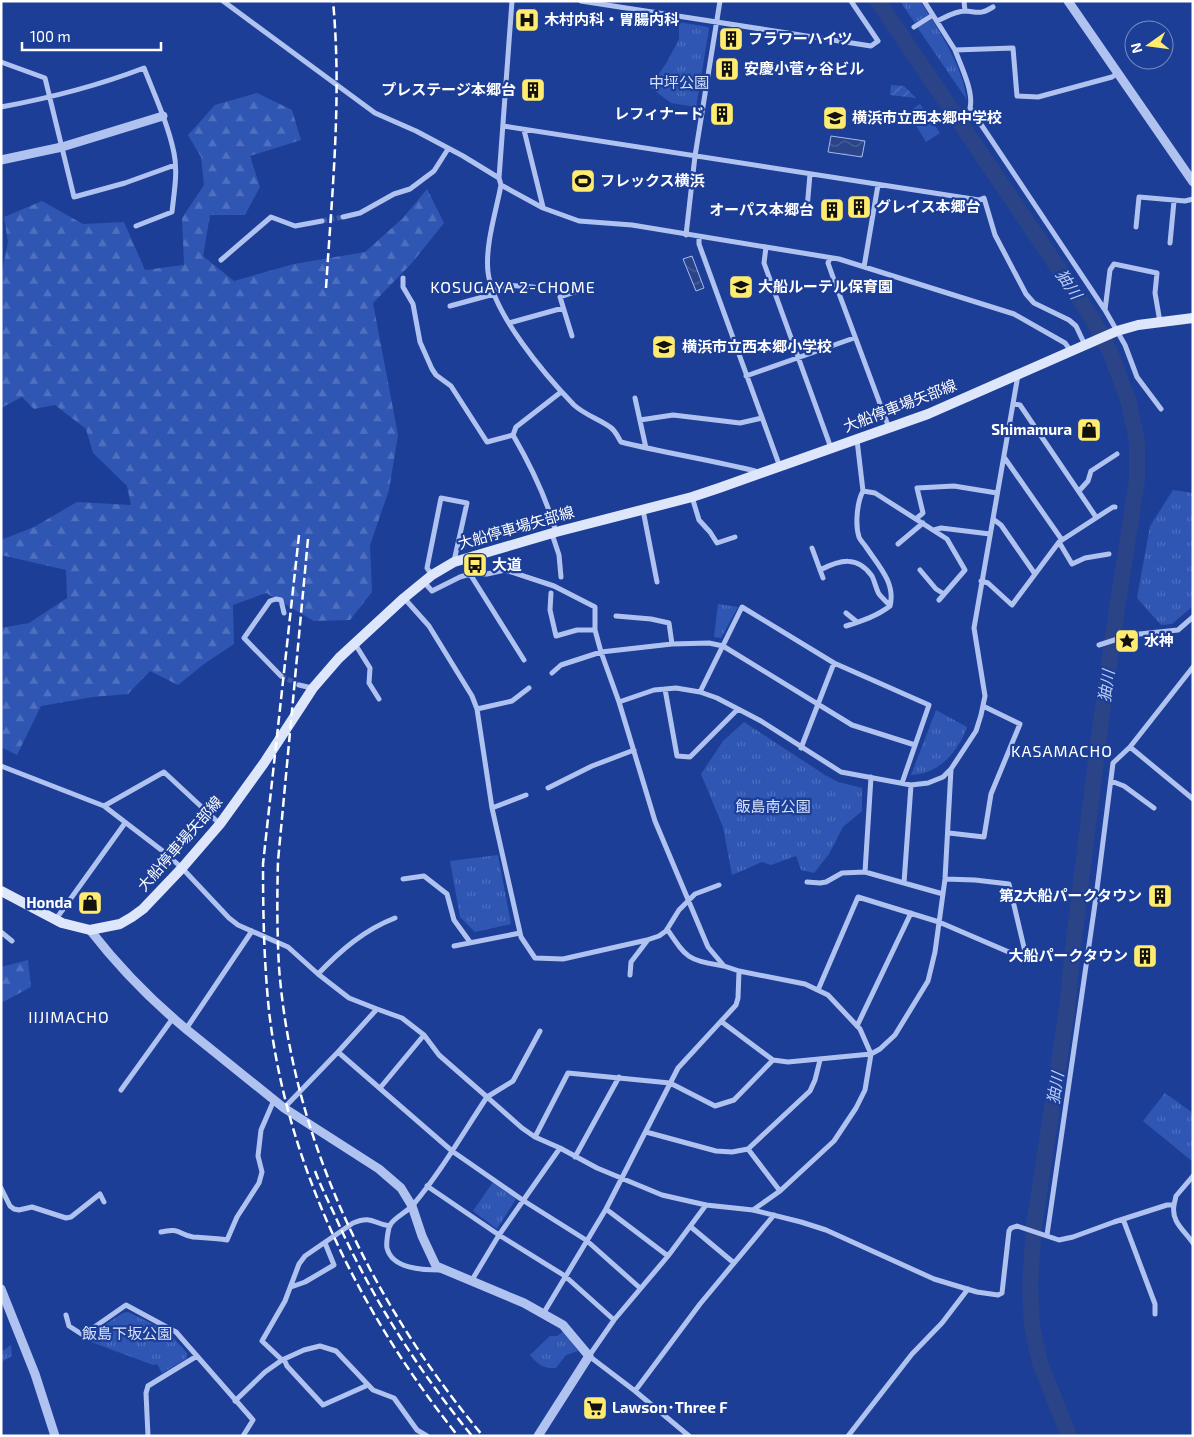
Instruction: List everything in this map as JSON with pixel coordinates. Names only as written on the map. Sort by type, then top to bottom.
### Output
[{"type":"main road","points":[[1115,332],[1138,325],[1193,318]]},
{"type":"main road","name":"大船停車場矢部線","points":[[1,892],[55,920],[90,930],[120,924],[143,909],[220,824],[264,763],[313,688],[339,658],[404,598],[428,578],[454,562],[554,533],[692,497],[758,475],[928,414],[1115,332]]},
{"type":"street","points":[[222,1],[375,113],[416,131],[499,178]]},
{"type":"street","points":[[512,1],[499,178],[501,185],[487,254],[488,273],[493,293],[513,332],[561,392],[580,410],[612,428],[621,442],[724,463],[755,472],[758,475]]},
{"type":"street","points":[[581,1],[871,46],[878,41],[851,1]]},
{"type":"street","points":[[686,235],[720,1]]},
{"type":"street","points":[[924,1],[955,50],[967,83],[970,108],[1105,310],[1115,332],[1125,345],[1137,378],[1161,409]]},
{"type":"street","points":[[964,1],[965,11]]},
{"type":"street","points":[[1068,1],[1193,182]]},
{"type":"street","points":[[937,21],[951,14],[965,11],[985,12],[993,7]]},
{"type":"street","points":[[914,27],[933,15]]},
{"type":"street","points":[[955,50],[1013,48],[1017,96],[1038,97],[1112,77],[1118,73]]},
{"type":"street","points":[[1,62],[45,78],[74,197],[125,183],[175,166]]},
{"type":"street","points":[[1,107],[50,98],[144,68],[174,153],[175,166],[172,212],[136,226]]},
{"type":"street","points":[[1,160],[62,146],[162,116]]},
{"type":"street","points":[[503,126],[878,185],[979,200],[984,198],[995,234],[1023,289],[1034,303],[1069,320],[1076,326],[1087,344]]},
{"type":"street","points":[[524,130],[543,208]]},
{"type":"street","points":[[343,217],[360,213],[394,194],[410,189],[434,171],[448,149]]},
{"type":"street","points":[[806,209],[810,174]]},
{"type":"street","points":[[501,185],[543,208],[578,221],[632,225],[830,258],[864,267],[1014,314],[1065,343],[1071,351]]},
{"type":"street","points":[[864,267],[878,185]]},
{"type":"street","points":[[1136,227],[1138,197],[1185,202],[1193,199]]},
{"type":"street","points":[[1170,242],[1174,201]]},
{"type":"street","points":[[222,260],[271,217],[295,226],[322,221]]},
{"type":"street","points":[[699,237],[699,244],[780,467]]},
{"type":"street","points":[[766,247],[764,263],[831,448]]},
{"type":"street","points":[[830,258],[828,263],[854,338],[890,428]]},
{"type":"street","points":[[1105,310],[1110,270],[1114,264],[1157,272],[1155,293],[1160,323]]},
{"type":"street","points":[[403,278],[403,288],[413,304],[420,342],[432,369],[436,375],[451,386],[488,442],[512,435],[516,427],[561,392]]},
{"type":"street","points":[[450,306],[493,293],[505,286],[534,287]]},
{"type":"street","points":[[572,336],[560,298],[575,292]]},
{"type":"street","points":[[509,323],[562,308]]},
{"type":"street","points":[[746,376],[854,338]]},
{"type":"street","points":[[619,702],[654,690],[676,688],[700,692],[761,720],[801,748],[841,772],[911,784],[936,781],[943,777],[951,769],[976,731],[983,706],[985,686],[974,628],[1018,374]]},
{"type":"street","points":[[635,398],[646,448]]},
{"type":"street","points":[[1014,404],[1020,405],[1096,517]]},
{"type":"street","points":[[640,420],[673,415],[740,423],[762,418]]},
{"type":"street","points":[[512,435],[548,504],[559,554],[561,577]]},
{"type":"street","points":[[846,626],[882,612],[890,606],[892,591],[889,582],[859,537],[857,513],[859,498],[863,491],[857,439]]},
{"type":"street","points":[[1079,491],[1088,481],[1091,471],[1117,454]]},
{"type":"street","points":[[1004,457],[1060,541],[1072,564],[1085,558],[1109,554]]},
{"type":"street","points":[[917,518],[923,513],[917,488],[954,486],[998,493]]},
{"type":"street","points":[[863,491],[876,493],[947,539],[965,570],[940,600]]},
{"type":"street","points":[[692,497],[699,520],[710,532],[716,543],[735,536]]},
{"type":"street","points":[[454,562],[467,503],[441,498],[427,568],[432,592],[460,577],[505,570],[561,587],[595,607],[596,630],[601,652],[619,702],[655,821],[708,947],[724,966]]},
{"type":"street","points":[[981,581],[988,583],[1012,605],[1060,541],[1096,517],[1113,507],[1115,508]]},
{"type":"street","points":[[643,510],[657,582]]},
{"type":"street","points":[[993,519],[1001,525],[1035,574]]},
{"type":"street","points":[[898,544],[923,523]]},
{"type":"street","points":[[934,530],[941,528],[990,534]]},
{"type":"street","points":[[812,548],[823,578]]},
{"type":"street","points":[[820,570],[836,562],[849,560],[860,565],[872,576],[880,595],[890,606]]},
{"type":"street","points":[[920,570],[936,589],[944,594]]},
{"type":"street","points":[[470,574],[524,660]]},
{"type":"street","points":[[551,593],[550,610],[556,636],[577,630],[596,630]]},
{"type":"street","points":[[404,598],[429,626],[472,696],[477,708],[492,808],[520,933],[535,958],[563,959],[648,940],[658,936],[667,929],[679,910],[695,894],[719,886]]},
{"type":"street","points":[[280,676],[244,638],[270,601],[281,600],[284,613]]},
{"type":"street","points":[[700,692],[742,607],[834,663],[929,706],[902,782]]},
{"type":"street","points":[[846,613],[857,622]]},
{"type":"street","points":[[616,616],[651,619],[669,624],[672,644]]},
{"type":"street","points":[[1099,645],[1130,635],[1178,630],[1193,616]]},
{"type":"street","points":[[354,643],[370,668],[369,683],[379,699]]},
{"type":"street","points":[[552,672],[562,665],[601,652],[672,644],[709,643],[723,646],[852,725],[915,745]]},
{"type":"street","points":[[801,748],[834,663]]},
{"type":"street","points":[[1047,1235],[1113,763],[1130,748],[1193,667]]},
{"type":"street","points":[[299,684],[313,688]]},
{"type":"street","points":[[477,708],[512,701],[530,688]]},
{"type":"street","points":[[665,689],[677,756],[690,757],[738,709]]},
{"type":"street","points":[[949,833],[984,837],[991,794],[1020,724],[983,706]]},
{"type":"street","points":[[1130,748],[1193,799]]},
{"type":"street","points":[[548,788],[592,766],[634,750]]},
{"type":"street","points":[[1,766],[104,806],[164,852],[238,925],[288,947],[349,998],[402,1018],[424,1035],[438,1056],[522,1128],[535,1137],[597,1168],[662,1195],[706,1205],[753,1210],[826,1230],[912,1270],[968,1289],[1000,1295],[1002,1293],[1009,1231],[1011,1228],[1016,1226],[1059,1240],[1073,1237],[1122,1219],[1174,1205]]},
{"type":"street","points":[[722,1022],[773,1060],[788,1062],[871,1054],[880,1049],[894,1035],[928,982],[935,952],[945,879],[951,769]]},
{"type":"street","points":[[104,806],[164,772],[220,824]]},
{"type":"street","points":[[865,872],[871,777]]},
{"type":"street","points":[[1111,781],[1124,786],[1154,808]]},
{"type":"street","points":[[904,883],[911,784]]},
{"type":"street","points":[[492,808],[526,795]]},
{"type":"street","points":[[55,920],[125,823]]},
{"type":"street","points":[[807,882],[826,882],[842,873],[865,872],[943,894]]},
{"type":"street","points":[[403,879],[424,876],[447,894],[454,920],[470,942]]},
{"type":"street","points":[[818,990],[858,897],[939,922],[1025,959],[1026,956],[1009,884],[945,879]]},
{"type":"street","points":[[857,1026],[910,913]]},
{"type":"street","points":[[318,974],[356,939],[378,924],[395,918]]},
{"type":"street","points":[[667,929],[686,955],[695,960],[805,984],[828,995],[857,1026],[871,1054],[865,1090],[856,1108],[834,1141],[780,1191],[753,1210]]},
{"type":"street","points":[[90,930],[108,953],[172,1018],[284,1108],[379,1169],[401,1188],[412,1206],[422,1236],[436,1266],[524,1303],[563,1325],[589,1356],[635,1390],[690,1436]]},
{"type":"street","points":[[186,1029],[252,931]]},
{"type":"street","points":[[1,932],[12,941]]},
{"type":"street","points":[[454,946],[520,933]]},
{"type":"street","points":[[630,975],[631,962],[648,940]]},
{"type":"street","points":[[543,1314],[606,1209],[678,1068],[736,1005],[739,971]]},
{"type":"street","points":[[284,1108],[377,1009]]},
{"type":"street","points":[[122,1090],[172,1018]]},
{"type":"street","points":[[444,1270],[424,1270],[397,1263],[390,1256],[387,1246],[390,1226],[412,1206],[427,1186],[486,1097],[513,1082],[540,1032]]},
{"type":"street","points":[[380,1088],[424,1035]]},
{"type":"street","points":[[338,1052],[452,1151],[586,1240],[640,1288]]},
{"type":"street","points":[[535,1137],[568,1073],[670,1083],[715,1106],[734,1100],[773,1060]]},
{"type":"street","points":[[646,1132],[716,1151],[732,1152],[748,1149],[810,1090],[815,1080],[820,1060]]},
{"type":"street","points":[[575,1157],[619,1078]]},
{"type":"street","points":[[161,1232],[179,1231],[191,1237],[211,1237],[227,1240],[236,1217],[260,1183],[262,1172],[258,1156],[261,1130],[274,1100]]},
{"type":"street","points":[[472,1280],[499,1235],[560,1148]]},
{"type":"street","points":[[748,1149],[780,1191]]},
{"type":"street","points":[[1193,1176],[1176,1196],[1173,1213],[1175,1220],[1193,1243]]},
{"type":"street","points":[[427,1186],[499,1235],[566,1276],[614,1320]]},
{"type":"street","points":[[1,1188],[10,1206],[14,1209],[19,1210],[32,1207],[66,1218],[71,1217],[100,1194],[104,1202]]},
{"type":"street","points":[[538,1436],[614,1320],[668,1256],[706,1205]]},
{"type":"street","points":[[606,1209],[668,1256]]},
{"type":"street","points":[[635,1390],[774,1215]]},
{"type":"street","points":[[368,1385],[323,1405],[286,1366],[283,1359],[262,1341],[285,1301],[298,1264],[305,1256],[354,1223],[362,1220],[372,1219],[390,1226]]},
{"type":"street","points":[[1122,1219],[1155,1304],[1155,1314]]},
{"type":"street","points":[[691,1227],[734,1263]]},
{"type":"street","points":[[291,1287],[306,1282],[334,1265],[324,1242]]},
{"type":"street","points":[[1,1288],[35,1374],[55,1436]]},
{"type":"street","points":[[848,1436],[912,1354],[942,1323],[968,1289]]},
{"type":"street","points":[[66,1315],[69,1326],[83,1335],[126,1305],[176,1332],[253,1420],[243,1436]]},
{"type":"street","points":[[235,1401],[265,1372],[283,1359],[304,1350],[320,1346],[336,1351],[373,1390],[394,1398],[417,1430],[427,1436]]},
{"type":"street","points":[[148,1436],[146,1393],[148,1386],[197,1356]]},
{"type":"green space","points":[[900,1],[920,1],[929,15],[915,23]]},
{"type":"green space","points":[[932,19],[958,68],[967,100],[917,27]]},
{"type":"green space","name":"中坪公園","points":[[679,22],[708,27],[709,29],[696,107],[671,103],[650,87],[667,62],[679,39]]},
{"type":"green space","points":[[891,85],[904,86],[916,98],[890,95]]},
{"type":"green space","points":[[257,93],[292,110],[301,140],[250,156],[260,187],[245,215],[210,215],[203,256],[234,281],[294,264],[365,252],[403,218],[427,189],[444,223],[411,264],[373,303],[398,435],[389,490],[370,545],[372,592],[350,620],[314,621],[266,593],[233,605],[234,644],[204,664],[178,685],[150,671],[128,694],[93,697],[41,706],[17,755],[1,747],[1,628],[29,623],[67,598],[66,570],[1,555],[1,540],[34,527],[77,502],[131,505],[127,486],[93,453],[86,429],[55,405],[34,409],[22,397],[1,408],[1,276],[8,242],[4,217],[42,201],[83,224],[124,222],[145,270],[184,265],[182,218],[204,185],[201,157],[188,135],[215,105]]},
{"type":"green space","points":[[920,104],[940,133],[926,142],[908,112]]},
{"type":"green space","points":[[1173,490],[1193,493],[1193,606],[1172,624],[1161,625],[1137,598],[1150,526]]},
{"type":"green space","points":[[718,604],[738,607],[721,638],[714,637]]},
{"type":"green space","points":[[936,710],[967,727],[953,753],[939,766],[921,774],[911,775]]},
{"type":"green space","name":"飯島南公園","points":[[744,722],[825,775],[838,782],[862,788],[862,811],[843,827],[829,854],[814,873],[801,870],[796,856],[771,865],[762,862],[732,875],[723,827],[701,774],[723,741]]},
{"type":"green space","points":[[498,855],[511,924],[475,932],[460,917],[450,861]]},
{"type":"green space","points":[[28,960],[31,987],[1,1003],[1,967]]},
{"type":"green space","points":[[1165,1093],[1193,1113],[1193,1162],[1143,1121]]},
{"type":"green space","points":[[493,1182],[516,1199],[497,1229],[473,1211]]},
{"type":"green space","name":"飯島下坂公園","points":[[128,1312],[167,1331],[187,1353],[186,1359],[162,1373],[157,1364],[153,1365],[83,1339],[123,1313]]},
{"type":"green space","points":[[563,1332],[578,1351],[566,1355],[556,1368],[548,1368],[535,1361],[530,1355],[550,1336],[557,1336]]},
{"type":"green space","points":[[11,1345],[12,1356],[1,1362],[1,1352]]},
{"type":"water","points":[[831,136],[865,141],[862,157],[828,152]]},
{"type":"water","points":[[692,256],[704,288],[696,291],[683,259]]},
{"type":"waterway","name":"㹨川","points":[[878,1],[1092,318],[1111,354],[1129,403],[1137,442],[1137,480],[1099,736],[1067,1009],[1034,1226],[1030,1284],[1032,1326],[1040,1363],[1069,1436]]},
{"type":"tunnel","points":[[322,221],[343,217]]},
{"type":"tunnel","points":[[281,676],[299,685]]},
{"type":"railway","points":[[326,288],[333,181],[337,73],[333,1]]},
{"type":"railway","points":[[299,535],[263,864],[267,993],[278,1069],[292,1126],[311,1182],[334,1237],[360,1289],[390,1340],[458,1436]]},
{"type":"railway","points":[[308,539],[278,861],[279,967],[287,1031],[301,1095],[320,1157],[345,1217],[374,1276],[407,1332],[443,1385],[483,1436]]},
{"type":"railway","points":[[315,1171],[354,1255],[383,1309],[434,1387],[472,1436]]},
{"type":"place","name":"木村内科・胃腸内科","points":[[527,20]]},
{"type":"place","name":"フラワーハイツ","points":[[731,39]]},
{"type":"place","name":"安慶小菅ヶ谷ビル","points":[[727,69]]},
{"type":"place","name":"プレステージ本郷台","points":[[533,90]]},
{"type":"place","name":"レフィナード","points":[[722,114]]},
{"type":"place","name":"横浜市立西本郷中学校","points":[[835,118]]},
{"type":"place","name":"フレックス横浜","points":[[583,181]]},
{"type":"place","name":"グレイス本郷台","points":[[859,207]]},
{"type":"place","name":"オーパス本郷台","points":[[832,210]]},
{"type":"place","name":"大船ルーテル保育園","points":[[741,287]]},
{"type":"place","name":"横浜市立西本郷小学校","points":[[664,347]]},
{"type":"place","name":"Shimamura","points":[[1089,430]]},
{"type":"place","name":"大道","points":[[475,565]]},
{"type":"place","name":"水神","points":[[1127,641]]},
{"type":"place","name":"第2大船パークタウン","points":[[1160,896]]},
{"type":"place","name":"Honda","points":[[90,903]]},
{"type":"place","name":"大船パークタウン","points":[[1145,956]]},
{"type":"place","name":"Lawson･Three F","points":[[595,1408]]},
{"type":"district","name":"KOSUGAYA 2-CHOME","points":[[513,287]]},
{"type":"district","name":"KASAMACHO","points":[[1062,751]]},
{"type":"district","name":"IIJIMACHO","points":[[69,1017]]}]
